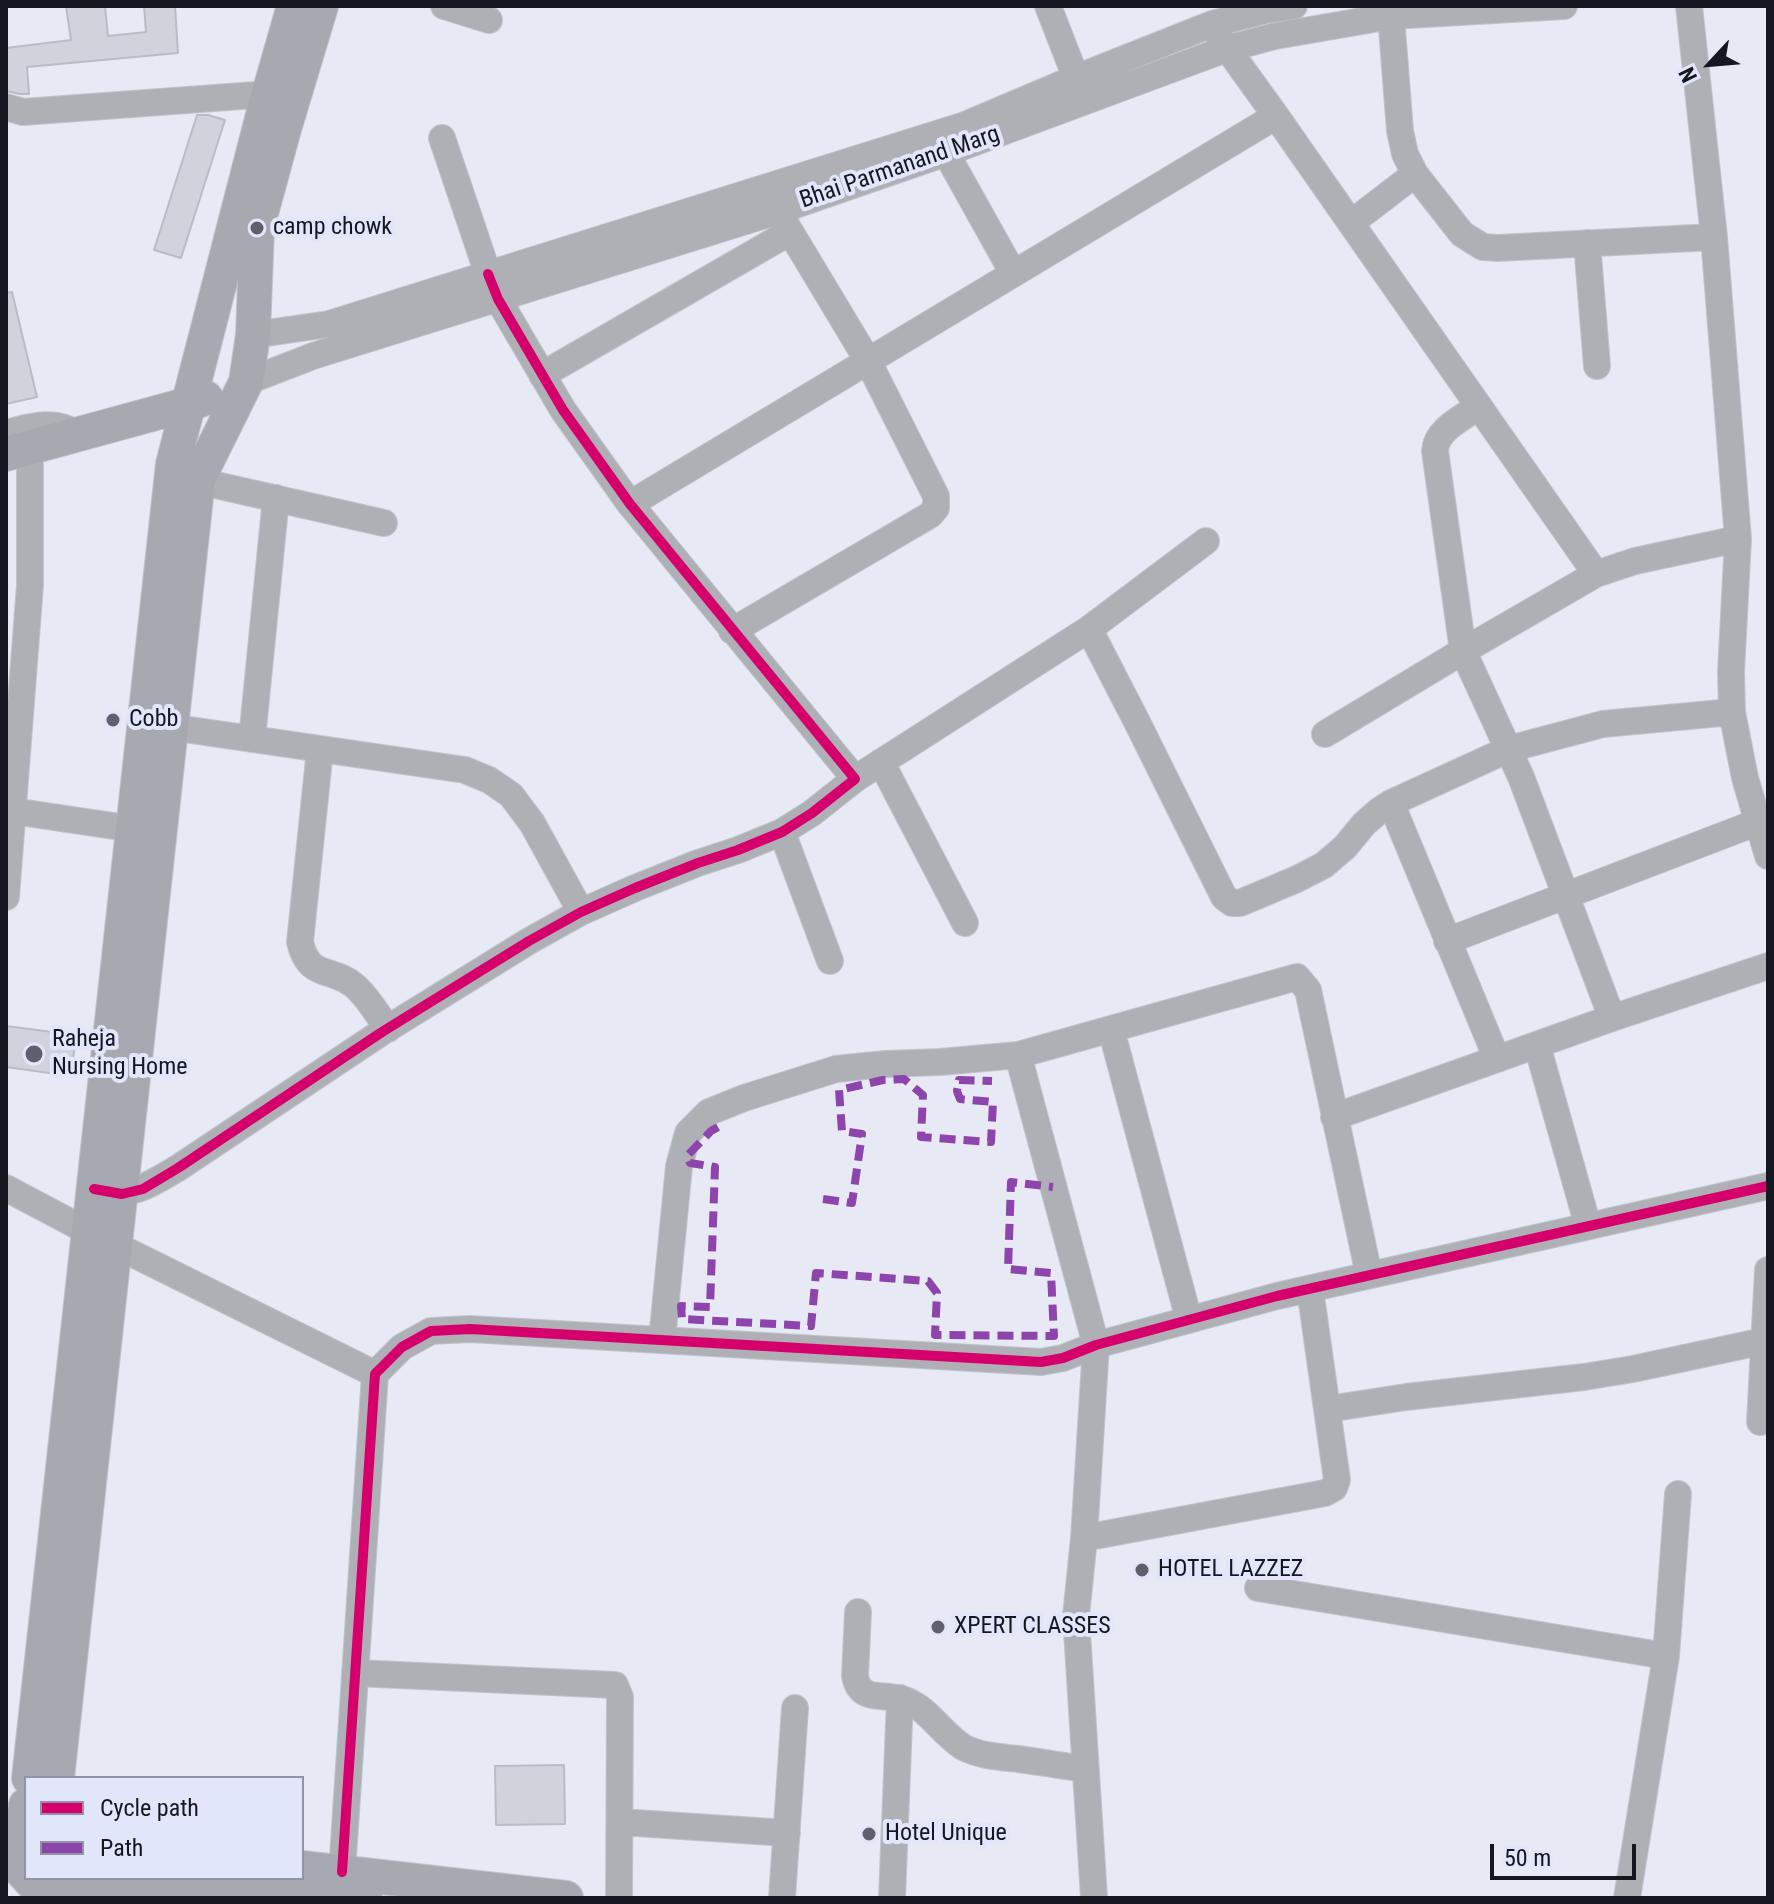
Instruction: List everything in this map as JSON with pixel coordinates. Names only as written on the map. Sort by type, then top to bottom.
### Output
[{"type":"main road","points":[[108,1191],[134,829],[173,464],[294,6]]},
{"type":"main road","points":[[52,1775],[102,1238],[170,727],[198,481],[246,382],[253,335],[257,228],[321,6]]},
{"type":"main road","points":[[14,463],[80,434],[189,404],[246,382]]},
{"type":"main road","points":[[304,1868],[566,1898]]},
{"type":"main road","points":[[28,1880],[365,1898]]},
{"type":"main road","points":[[185,1898],[244,1892]]},
{"type":"street","points":[[444,6],[489,20]]},
{"type":"street","points":[[1048,6],[1076,78]]},
{"type":"street","name":"Bhai Parmanand Marg","points":[[253,335],[329,324],[965,125],[1212,24],[1267,8],[1294,6]]},
{"type":"street","name":"Bhai Parmanand Marg","points":[[246,382],[313,356],[498,299],[784,222],[946,153],[1226,49],[1275,36],[1391,16],[1564,6]]},
{"type":"street","points":[[1689,6],[1714,237],[1738,539],[1732,712],[1745,778],[1768,856]]},
{"type":"street","points":[[1267,8],[1275,36]]},
{"type":"street","points":[[1391,16],[1400,131],[1405,154],[1415,174],[1462,234],[1483,247],[1714,237]]},
{"type":"street","points":[[1212,24],[1226,49],[1596,574]]},
{"type":"street","points":[[6,107],[23,112],[269,94]]},
{"type":"street","points":[[630,504],[1276,116]]},
{"type":"street","points":[[442,138],[498,299],[563,410],[630,504],[855,779]]},
{"type":"street","points":[[946,153],[1013,273]]},
{"type":"street","points":[[1351,223],[1415,174]]},
{"type":"street","points":[[732,631],[930,515],[936,508],[936,496],[868,361],[763,188]]},
{"type":"street","points":[[542,375],[784,222]]},
{"type":"street","points":[[1587,243],[1597,366]]},
{"type":"street","points":[[1479,406],[1440,434],[1435,444],[1463,651],[1521,777],[1612,1018]]},
{"type":"street","points":[[6,433],[35,425],[50,425],[80,434]]},
{"type":"street","points":[[6,897],[18,587],[14,463]]},
{"type":"street","points":[[198,481],[384,523]]},
{"type":"street","points":[[252,739],[276,498]]},
{"type":"street","points":[[1325,734],[1596,574],[1635,561],[1738,539]]},
{"type":"street","points":[[108,1191],[143,1189],[388,1029],[581,912],[782,832],[855,779],[1089,629],[1206,541]]},
{"type":"street","points":[[1089,629],[1227,901],[1232,903],[1240,903],[1324,865],[1345,847],[1364,824],[1391,803],[1509,749],[1603,724],[1732,712]]},
{"type":"street","points":[[170,727],[465,770],[489,780],[511,795],[532,823],[581,912]]},
{"type":"street","points":[[320,749],[300,942],[303,955],[311,966],[354,985],[388,1029]]},
{"type":"street","points":[[881,762],[965,923]]},
{"type":"street","points":[[1391,803],[1497,1059]]},
{"type":"street","points":[[9,811],[134,829]]},
{"type":"street","points":[[1447,941],[1758,822]]},
{"type":"street","points":[[782,832],[830,961]]},
{"type":"street","points":[[1334,1117],[1768,966]]},
{"type":"street","points":[[662,1340],[679,1166],[688,1133],[709,1112],[836,1069],[1018,1055],[1297,977],[1308,990],[1369,1275]]},
{"type":"street","points":[[1111,1029],[1189,1320]]},
{"type":"street","points":[[1537,1045],[1588,1226]]},
{"type":"street","points":[[1018,1055],[1096,1345],[1076,1616],[1094,1898]]},
{"type":"street","points":[[342,1872],[375,1374],[402,1347],[431,1331],[470,1329],[1041,1362],[1310,1289],[1768,1186]]},
{"type":"street","points":[[6,1188],[375,1374]]},
{"type":"street","points":[[1760,1422],[1768,1270]]},
{"type":"street","points":[[1084,1538],[1334,1488],[1337,1480],[1310,1289]]},
{"type":"street","points":[[1328,1409],[1621,1371],[1764,1341]]},
{"type":"street","points":[[1627,1898],[1666,1656],[1678,1494]]},
{"type":"street","points":[[1258,1588],[1666,1656]]},
{"type":"street","points":[[858,1612],[855,1676],[861,1691],[907,1700],[963,1747],[981,1754],[1086,1769]]},
{"type":"street","points":[[355,1673],[615,1685],[620,1697],[619,1898]]},
{"type":"street","points":[[892,1898],[900,1698]]},
{"type":"street","points":[[782,1898],[795,1708]]},
{"type":"street","points":[[620,1822],[787,1833]]},
{"type":"building","points":[[66,6],[105,6],[108,36],[146,32],[144,6],[175,6],[178,53],[27,67],[29,94],[6,91],[6,48],[71,40]]},
{"type":"building","points":[[197,115],[225,120],[181,258],[154,250]]},
{"type":"building","points":[[12,292],[37,397],[6,404],[6,293]]},
{"type":"building","points":[[6,1026],[76,1035],[71,1076],[6,1067]]},
{"type":"building","points":[[564,1765],[565,1824],[496,1825],[495,1766]]},
{"type":"marked path","points":[[823,1199],[852,1203],[862,1134],[842,1131],[839,1090],[883,1080],[904,1079],[923,1095],[921,1137],[991,1142],[993,1102],[960,1099],[957,1091],[959,1080],[992,1081]]},
{"type":"marked path","points":[[718,1127],[687,1156],[690,1163],[715,1167],[710,1307],[681,1306],[682,1319],[811,1326],[816,1273],[928,1281],[937,1293],[935,1335],[1054,1336],[1051,1273],[1008,1269],[1011,1182],[1053,1187]]},
{"type":"cycle path","points":[[94,1189],[122,1194],[143,1189],[382,1032],[529,941],[581,912],[635,888],[782,832],[855,779],[630,504],[563,410],[498,299],[488,274]]},
{"type":"cycle path","points":[[342,1872],[375,1374],[402,1347],[431,1331],[470,1329],[1041,1362],[1277,1296],[1768,1186]]},
{"type":"place","name":"camp chowk","points":[[257,228]]},
{"type":"place","name":"Cobb","points":[[113,720]]},
{"type":"place","name":"Raheja Nursing Home","points":[[34,1054]]},
{"type":"place","name":"HOTEL LAZZEZ","points":[[1142,1570]]},
{"type":"place","name":"XPERT CLASSES","points":[[938,1627]]},
{"type":"place","name":"Hotel Unique","points":[[869,1834]]}]
